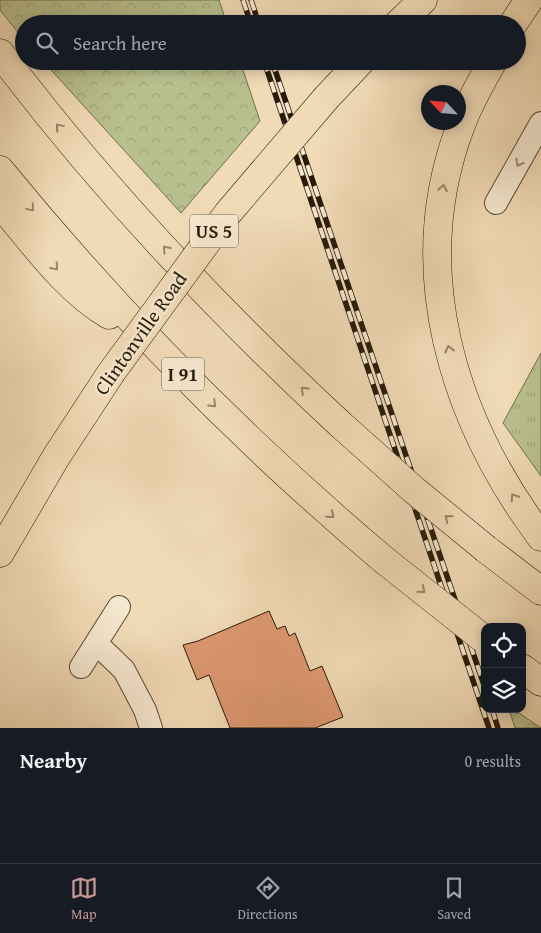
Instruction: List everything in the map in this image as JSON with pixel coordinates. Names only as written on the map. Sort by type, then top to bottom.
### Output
[{"type":"main road","points":[[407,15],[422,0]]},
{"type":"main road","points":[[502,0],[506,15]]},
{"type":"main road","points":[[518,15],[529,0]]},
{"type":"main road","points":[[0,53],[76,149],[242,330],[340,424],[486,549],[541,592]]},
{"type":"main road","name":"Clintonville Road","points":[[0,553],[56,457],[111,373],[228,213],[327,97],[352,70]]},
{"type":"main road","points":[[488,70],[461,125],[444,183],[437,238],[438,289],[451,358],[473,420],[499,473],[541,537]]},
{"type":"main road","name":"I 91","points":[[0,170],[77,262],[138,329],[262,452],[384,560],[481,637]]},
{"type":"main road","points":[[0,204],[77,291],[100,310],[138,329]]},
{"type":"street","points":[[496,202],[541,122]]},
{"type":"street","points":[[81,667],[119,607]]},
{"type":"street","points":[[96,643],[124,670],[145,710],[151,728]]},
{"type":"green space","points":[[0,0],[219,0],[224,15],[15,15],[15,29],[0,10]]},
{"type":"green space","points":[[51,70],[243,70],[260,121],[181,213]]},
{"type":"green space","points":[[541,353],[541,476],[503,423]]},
{"type":"green space","points":[[510,713],[519,713],[541,728],[515,728]]},
{"type":"building","points":[[269,611],[277,629],[285,626],[289,636],[295,633],[310,671],[322,666],[343,717],[315,728],[230,728],[209,675],[197,680],[183,645],[198,641]]},
{"type":"railway","points":[[243,0],[248,15]]},
{"type":"railway","points":[[251,0],[256,15]]},
{"type":"railway","points":[[267,70],[489,728]]},
{"type":"railway","points":[[275,70],[481,676]]},
{"type":"railway","points":[[493,713],[498,728]]}]
